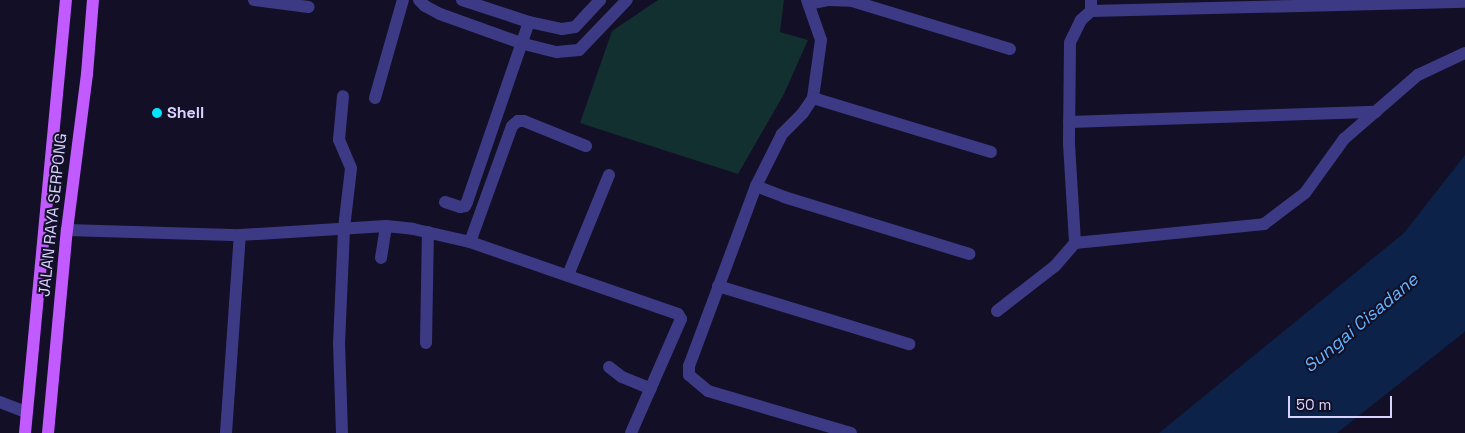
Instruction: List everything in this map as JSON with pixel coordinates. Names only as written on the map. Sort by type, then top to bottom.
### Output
[{"type":"main road","name":"JALAN RAYA SERPONG","points":[[25,433],[66,0]]},
{"type":"main road","name":"JALAN RAYA SERPONG","points":[[48,433],[67,230],[87,74],[93,0]]},
{"type":"street","points":[[254,0],[309,7]]},
{"type":"street","points":[[375,98],[403,0]]},
{"type":"street","points":[[419,0],[425,6],[440,14],[524,44],[558,52],[580,50],[627,0]]},
{"type":"street","points":[[462,0],[529,22],[562,30],[575,27],[600,0]]},
{"type":"street","points":[[851,433],[708,391],[699,386],[689,375],[689,366],[756,186],[782,134],[803,113],[813,98],[821,40],[808,2],[828,0],[852,1],[1010,49]]},
{"type":"street","points":[[1075,243],[1069,122],[1070,44],[1081,20],[1091,6],[1465,2]]},
{"type":"street","points":[[445,202],[460,207],[465,206],[467,202],[524,44],[529,22]]},
{"type":"street","points":[[998,311],[1055,266],[1075,243],[1264,224],[1305,193],[1344,139],[1418,75],[1465,53]]},
{"type":"street","points":[[342,433],[339,344],[344,228],[350,168],[339,140],[343,96]]},
{"type":"street","points":[[813,98],[991,152]]},
{"type":"street","points":[[1069,122],[1376,112]]},
{"type":"street","points":[[470,242],[512,126],[518,121],[586,146]]},
{"type":"street","points":[[568,275],[609,175]]},
{"type":"street","points":[[756,186],[969,254]]},
{"type":"street","points":[[67,230],[240,235],[386,226],[428,232],[470,242],[568,275],[680,316],[681,319],[632,433]]},
{"type":"street","points":[[381,258],[386,226]]},
{"type":"street","points":[[426,343],[428,232]]},
{"type":"street","points":[[226,433],[240,235]]},
{"type":"street","points":[[718,286],[909,344]]},
{"type":"street","points":[[609,368],[622,377],[651,389]]},
{"type":"street","points":[[0,402],[26,412]]},
{"type":"green space","points":[[658,0],[784,0],[780,32],[808,40],[784,94],[738,174],[580,123],[612,31]]},
{"type":"water","name":"Sungai Cisadane","points":[[1465,155],[1465,331],[1462,334],[1337,433],[1159,433],[1404,233]]},
{"type":"place","name":"Shell","points":[[157,113]]}]
